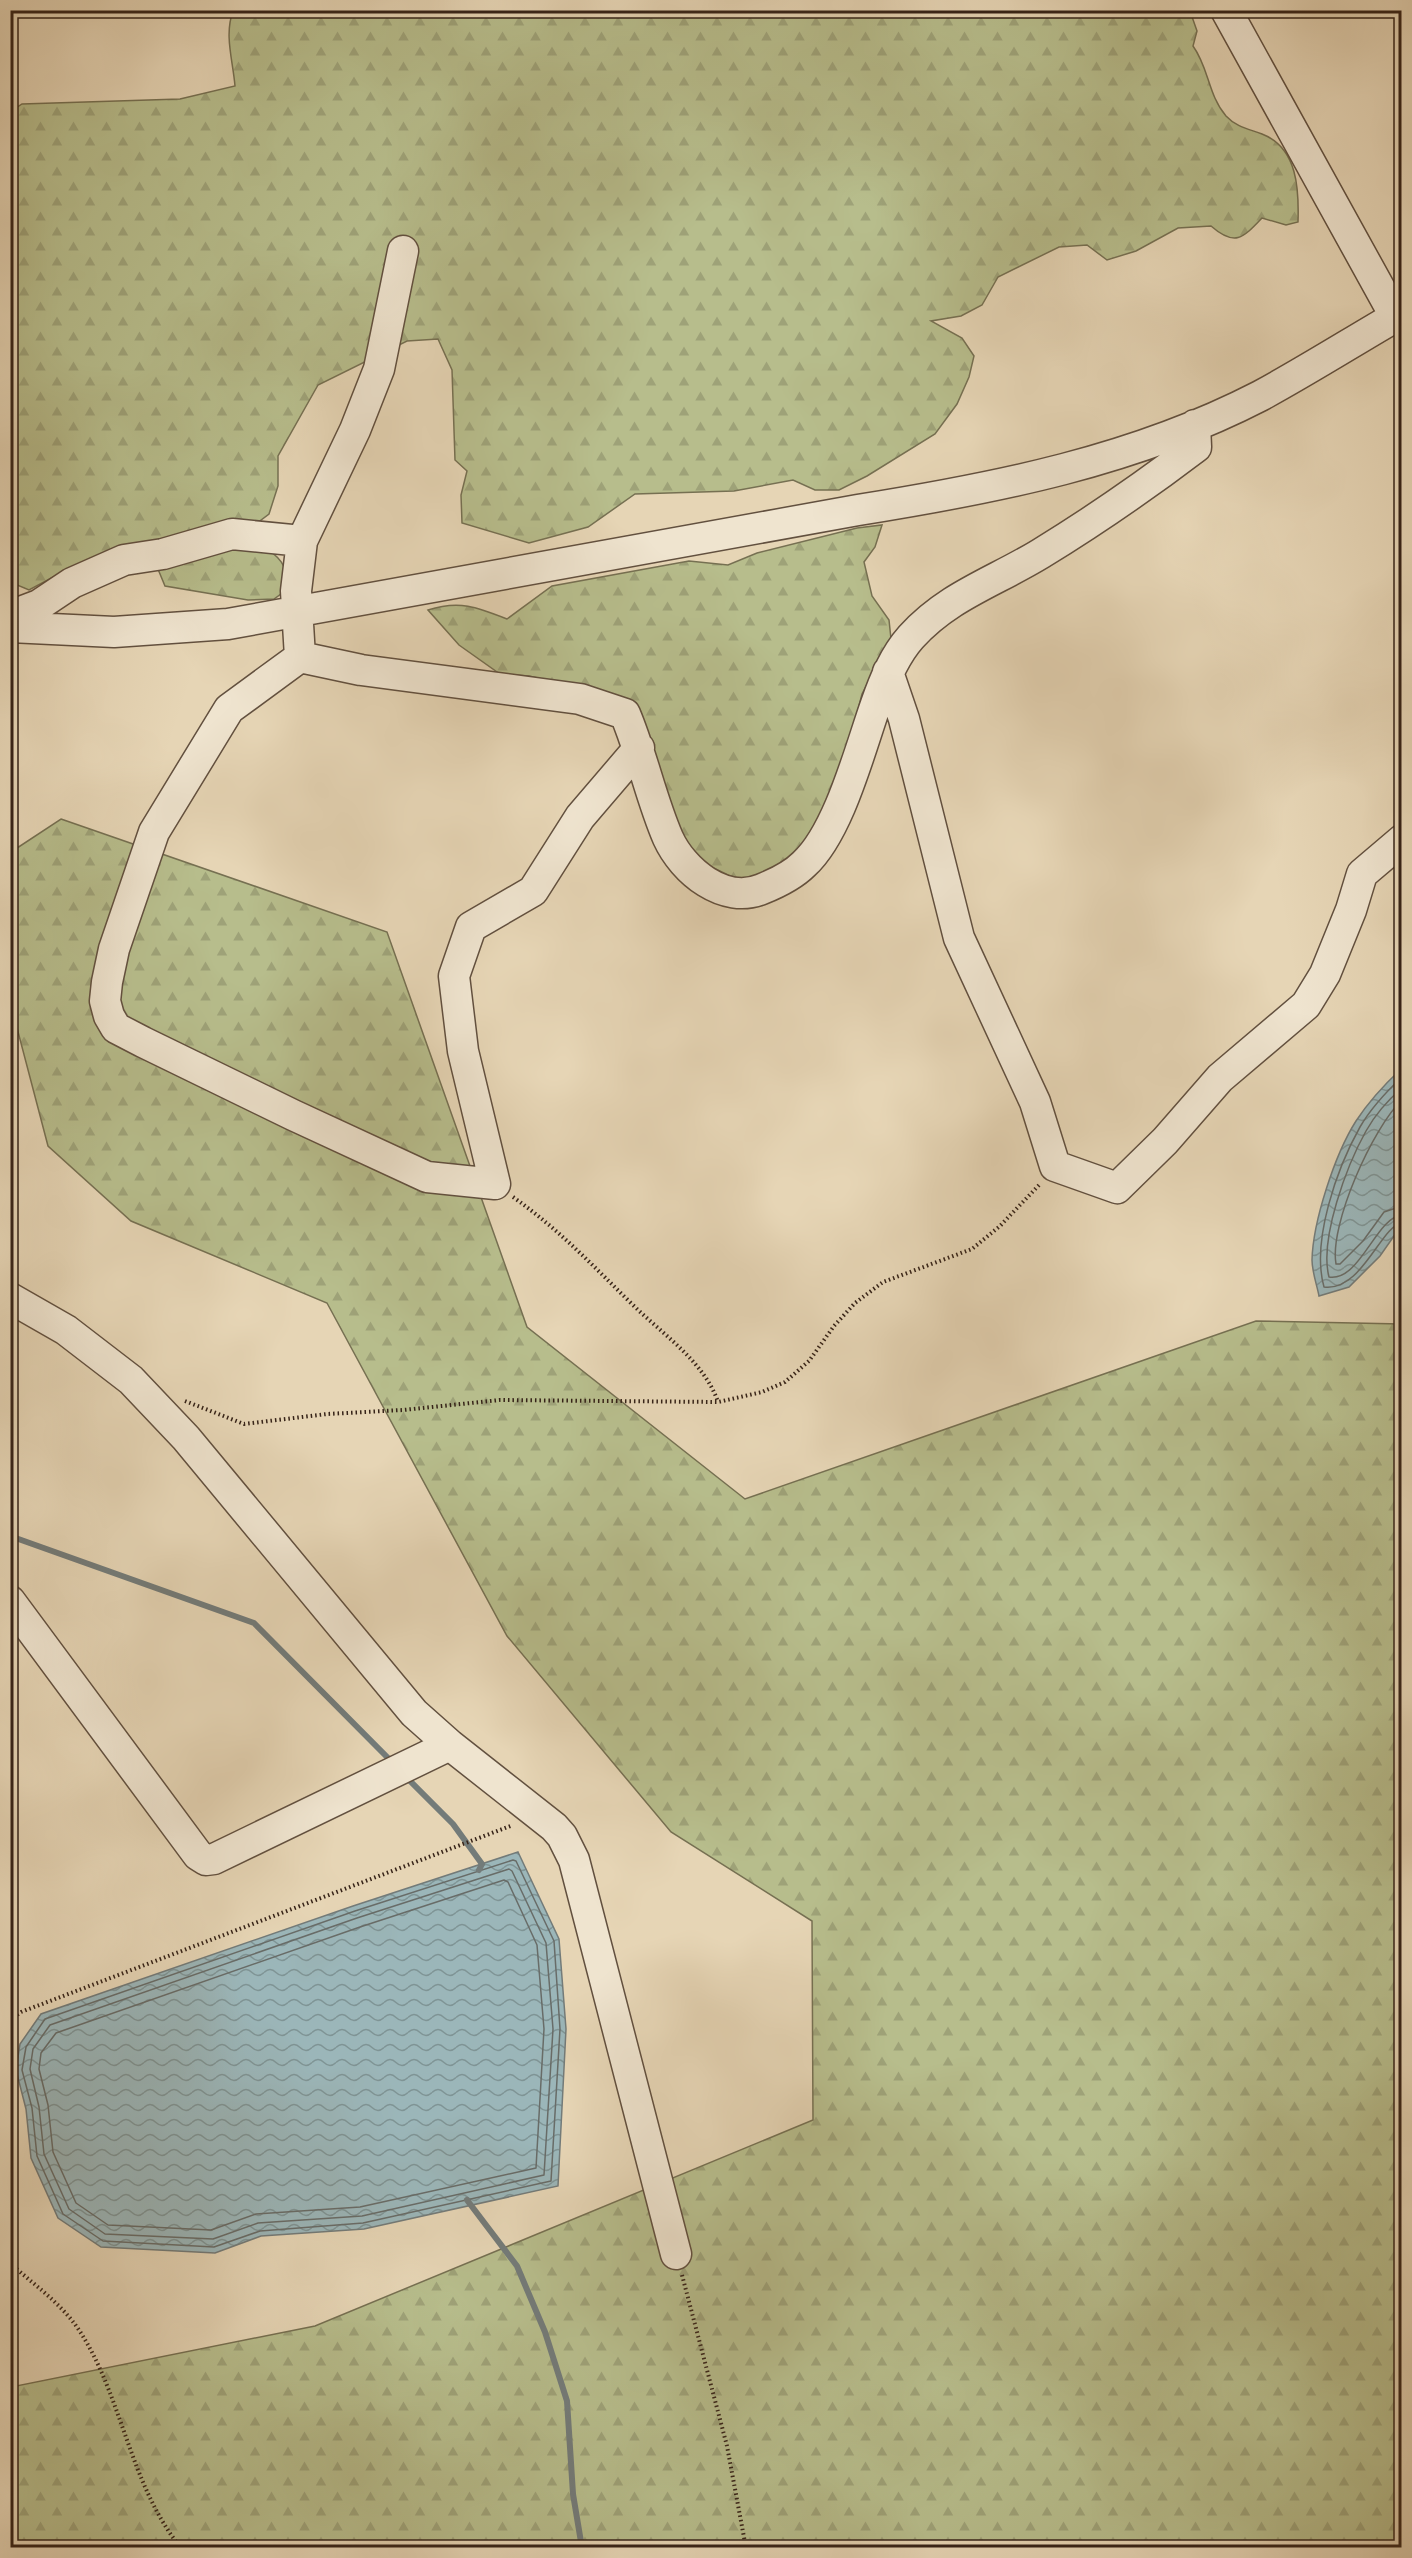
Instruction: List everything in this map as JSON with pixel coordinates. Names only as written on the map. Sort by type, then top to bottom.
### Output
[{"type":"street","points":[[10,627],[114,632],[228,624],[297,614],[499,575],[961,493],[1039,477],[1113,455],[1195,425],[1260,396],[1398,315],[1232,12]]},
{"type":"street","points":[[300,657],[296,591],[302,541],[351,440],[379,369],[403,251]]},
{"type":"street","points":[[639,748],[580,817],[533,891],[471,927],[454,976],[463,1051],[495,1184],[427,1177],[143,1042],[116,1028],[109,1016],[105,1001],[106,982],[114,949],[154,832],[229,709],[300,657],[361,670],[580,699],[625,714],[639,748],[669,839],[692,872],[719,890],[751,894],[782,881],[805,864],[824,838],[840,804],[888,672],[910,637],[957,597],[1038,555],[1129,498],[1196,447],[1195,425]]},
{"type":"street","points":[[10,616],[39,605],[72,583],[124,560],[163,554],[232,534],[302,541]]},
{"type":"street","points":[[888,672],[904,719],[959,938],[1035,1102],[1055,1166],[1117,1188],[1165,1142],[1220,1078],[1306,1005],[1325,974],[1351,910],[1362,874],[1401,840]]},
{"type":"street","points":[[10,1298],[66,1330],[131,1380],[186,1438],[414,1713],[450,1745],[540,1815],[562,1836],[573,1860],[676,2254]]},
{"type":"street","points":[[10,1601],[198,1855],[206,1860],[214,1859],[450,1745]]},
{"type":"path","points":[[183,1400],[244,1424],[327,1414],[403,1410],[500,1400],[718,1402],[762,1392],[785,1382],[809,1361],[834,1326],[855,1303],[891,1279],[972,1249],[1000,1226],[1055,1166]]},
{"type":"path","points":[[495,1184],[551,1224],[585,1255],[704,1373],[718,1402]]},
{"type":"path","points":[[10,2020],[21,2012],[540,1815]]},
{"type":"path","points":[[676,2254],[727,2446],[746,2547]]},
{"type":"path","points":[[10,2263],[46,2292],[79,2330],[97,2363],[133,2462],[151,2498],[181,2547]]},
{"type":"green space","points":[[233,11],[1190,11],[1197,31],[1193,46],[1220,108],[1234,123],[1274,140],[1289,160],[1297,184],[1298,222],[1286,225],[1262,218],[1244,235],[1233,238],[1219,233],[1211,226],[1178,228],[1136,251],[1107,260],[1087,245],[1059,247],[998,277],[982,305],[961,316],[931,321],[962,338],[974,356],[969,377],[957,404],[935,434],[867,476],[839,490],[815,490],[793,480],[734,491],[635,494],[588,527],[529,543],[462,523],[461,495],[467,471],[455,460],[452,370],[438,339],[407,341],[318,385],[278,456],[278,486],[269,514],[244,533],[282,562],[286,579],[285,591],[274,599],[248,600],[165,586],[153,557],[74,566],[29,590],[10,582],[10,112],[22,104],[180,99],[235,86],[229,39]]},
{"type":"green space","points":[[882,525],[875,547],[864,562],[872,596],[889,620],[891,639],[862,694],[836,796],[799,854],[751,882],[728,875],[693,858],[611,695],[529,676],[500,674],[459,645],[428,610],[459,605],[468,606],[507,619],[552,586],[689,561],[728,565],[757,553],[857,528]]},
{"type":"green space","points":[[61,819],[387,932],[527,1327],[745,1499],[1256,1321],[1401,1324],[1401,2547],[11,2548],[11,2387],[315,2326],[813,2120],[812,1921],[671,1832],[507,1636],[327,1303],[131,1221],[48,1146],[11,1005],[11,852]]},
{"type":"water","points":[[1401,1069],[1401,1226],[1380,1256],[1349,1287],[1319,1296],[1312,1265],[1313,1244],[1326,1188],[1340,1151],[1356,1121]]},
{"type":"water","points":[[518,1852],[559,1939],[566,2029],[558,2186],[364,2229],[261,2236],[215,2253],[101,2247],[58,2218],[31,2158],[26,2109],[16,2070],[20,2044],[41,2014],[353,1906]]},
{"type":"waterway","points":[[10,1536],[254,1623],[393,1763]]},
{"type":"waterway","points":[[406,1777],[453,1824],[482,1864],[479,1870]]},
{"type":"waterway","points":[[467,2200],[517,2266],[545,2332],[567,2401],[573,2494],[582,2548]]}]
